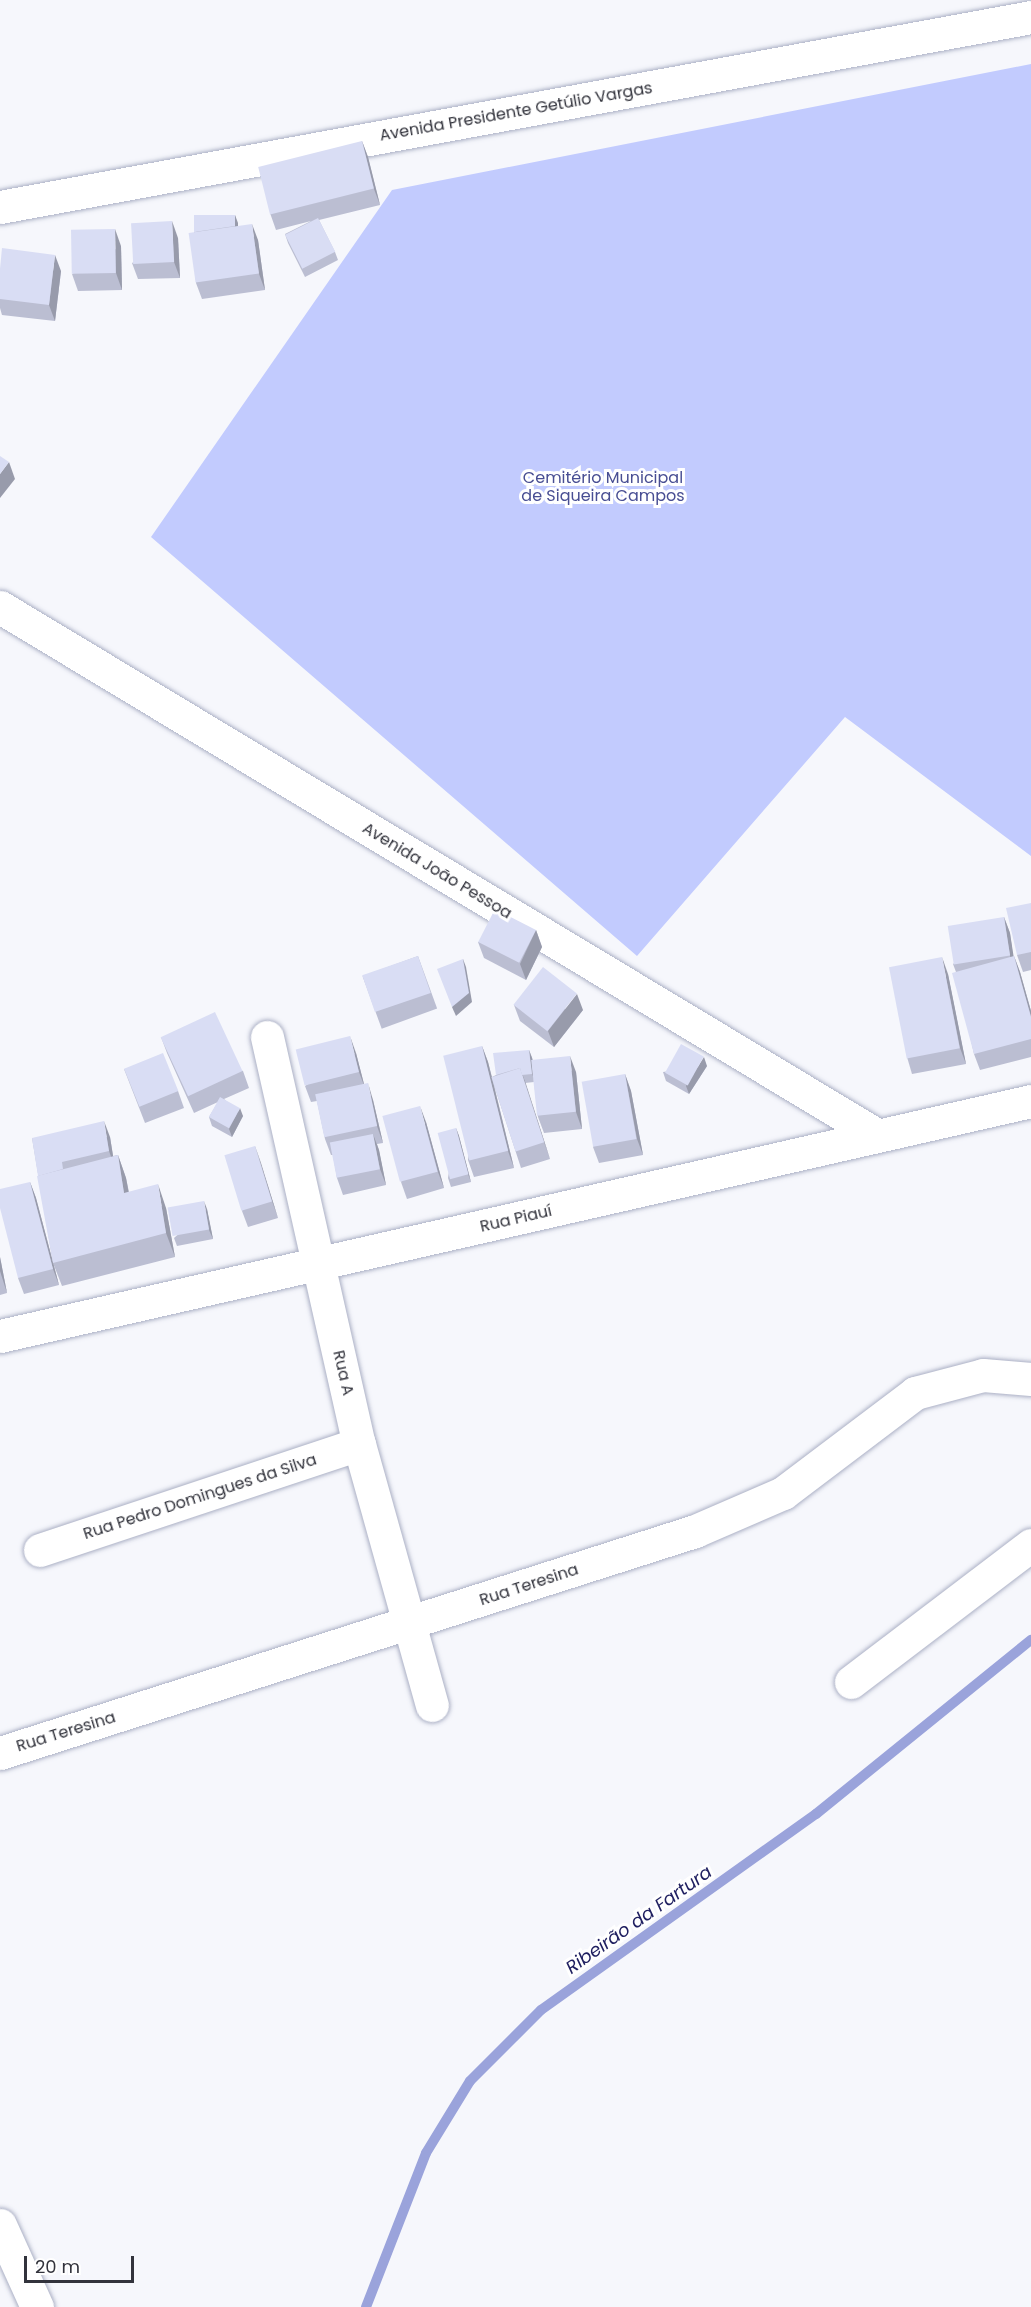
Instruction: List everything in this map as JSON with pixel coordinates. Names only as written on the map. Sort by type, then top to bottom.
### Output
[{"type":"street","name":"Avenida Presidente Getúlio Vargas","points":[[0,207],[1031,17]]},
{"type":"street","name":"Avenida João Pessoa","points":[[0,608],[875,1134]]},
{"type":"street","name":"Rua A","points":[[267,1037],[360,1444],[412,1624],[432,1705]]},
{"type":"street","name":"Rua Piauí","points":[[0,1336],[319,1265],[875,1134],[1031,1101]]},
{"type":"street","name":"Rua Teresina","points":[[0,1753],[412,1624],[694,1531],[783,1493],[915,1393],[983,1375],[1031,1378]]},
{"type":"street","name":"Rua Pedro Domingues da Silva","points":[[40,1550],[360,1444]]},
{"type":"street","points":[[850,1682],[1031,1545]]},
{"type":"street","points":[[0,2225],[37,2307]]},
{"type":"green space","name":"Cemitério Municipal de Siqueira Campos","points":[[1031,64],[1031,856],[845,717],[637,956],[151,537],[392,190]]},
{"type":"building","points":[[362,141],[374,189],[270,214],[258,167]]},
{"type":"building","points":[[194,215],[235,215],[235,226],[194,232]]},
{"type":"building","points":[[318,218],[335,252],[302,269],[285,235]]},
{"type":"building","points":[[172,221],[174,262],[133,264],[131,223]]},
{"type":"building","points":[[252,224],[259,274],[196,282],[189,233]]},
{"type":"building","points":[[115,229],[116,273],[72,274],[71,230]]},
{"type":"building","points":[[2,248],[55,255],[49,305],[0,299]]},
{"type":"building","points":[[0,456],[9,462],[0,474]]},
{"type":"building","points":[[1031,903],[1031,952],[1017,955],[1006,908]]},
{"type":"building","points":[[495,909],[536,930],[519,963],[478,942]]},
{"type":"building","points":[[1004,917],[1010,956],[954,964],[948,926]]},
{"type":"building","points":[[418,956],[431,993],[375,1012],[362,975]]},
{"type":"building","points":[[1014,956],[1031,1017],[1031,1039],[974,1054],[952,973]]},
{"type":"building","points":[[942,957],[960,1048],[907,1059],[889,967]]},
{"type":"building","points":[[463,959],[469,993],[452,1007],[437,969]]},
{"type":"building","points":[[543,967],[577,993],[547,1031],[513,1005]]},
{"type":"building","points":[[215,1012],[242,1071],[188,1096],[161,1037]]},
{"type":"building","points":[[350,1036],[359,1072],[305,1085],[296,1050]]},
{"type":"building","points":[[681,1044],[704,1057],[688,1085],[665,1073]]},
{"type":"building","points":[[482,1046],[508,1151],[469,1160],[443,1056]]},
{"type":"building","points":[[529,1050],[532,1074],[522,1075],[520,1068],[496,1075],[493,1053]]},
{"type":"building","points":[[163,1053],[178,1091],[139,1107],[124,1069]]},
{"type":"building","points":[[570,1056],[576,1112],[537,1116],[531,1060]]},
{"type":"building","points":[[520,1068],[544,1142],[516,1151],[491,1077]]},
{"type":"building","points":[[625,1074],[636,1139],[593,1147],[582,1082]]},
{"type":"building","points":[[368,1083],[377,1126],[324,1137],[315,1094]]},
{"type":"building","points":[[220,1097],[240,1108],[229,1128],[209,1117]]},
{"type":"building","points":[[420,1106],[438,1172],[400,1182],[382,1116]]},
{"type":"building","points":[[104,1121],[109,1151],[62,1162],[63,1169],[38,1176],[32,1138]]},
{"type":"building","points":[[456,1128],[468,1174],[450,1179],[438,1133]]},
{"type":"building","points":[[373,1134],[380,1169],[337,1178],[330,1142]]},
{"type":"building","points":[[255,1146],[272,1201],[241,1211],[224,1155]]},
{"type":"building","points":[[118,1155],[124,1193],[158,1184],[166,1233],[53,1263],[37,1176]]},
{"type":"building","points":[[30,1182],[53,1269],[18,1278],[0,1208],[0,1189]]},
{"type":"building","points":[[204,1201],[209,1230],[173,1236],[168,1207]]},
{"type":"waterway","name":"Ribeirão da Fartura","points":[[366,2307],[426,2153],[470,2081],[541,2010],[816,1814],[1031,1640]]}]
